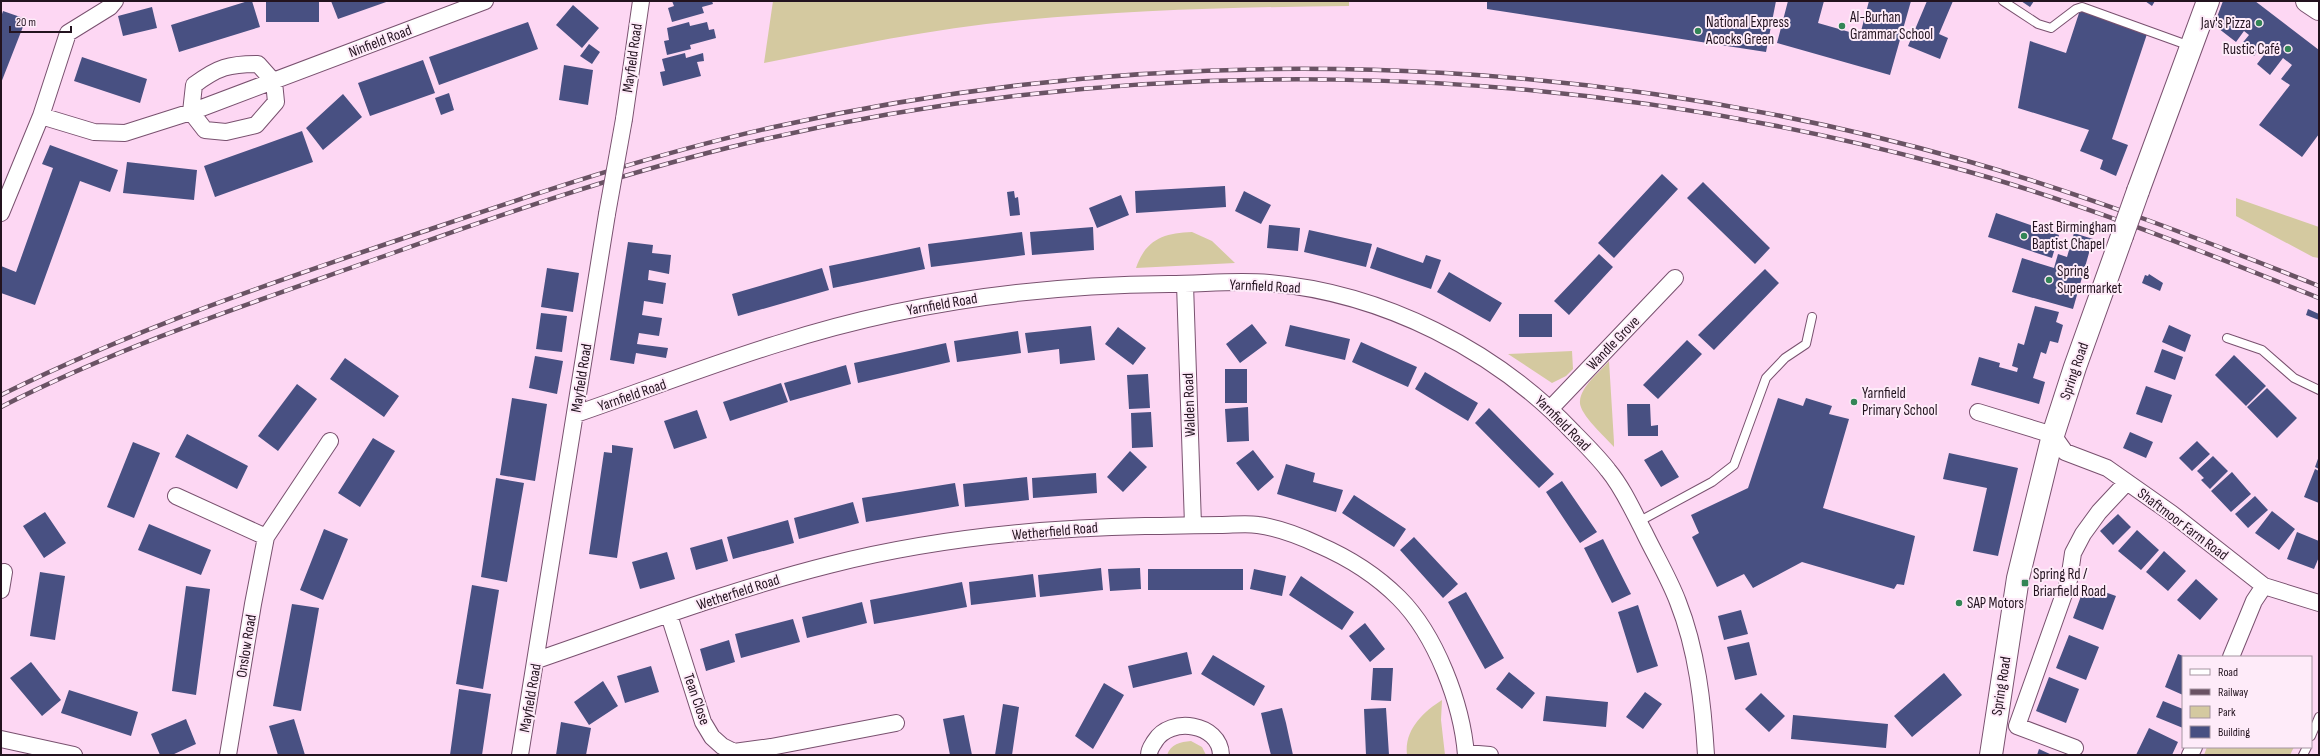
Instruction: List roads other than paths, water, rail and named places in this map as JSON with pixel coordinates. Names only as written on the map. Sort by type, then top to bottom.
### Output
[{"type":"street","points":[[1,213],[42,116],[68,33],[110,7],[115,1]]},
{"type":"street","name":"Ninfield Road","points":[[42,116],[94,132],[125,133],[274,82],[485,1]]},
{"type":"street","name":"Mayfield Road","points":[[520,755],[537,660],[607,214],[624,119],[641,1]]},
{"type":"street","name":"Spring Road","points":[[1991,755],[2018,578],[2053,435],[2075,367],[2190,46],[2208,1]]},
{"type":"street","points":[[2307,1],[2319,9]]},
{"type":"street","points":[[238,64],[258,64],[274,82],[276,102],[256,125],[226,132],[205,130],[190,112],[194,85],[214,70],[238,64]]},
{"type":"street","name":"Wandle Grove","points":[[1551,408],[1675,278]]},
{"type":"street","name":"Yarnfield Road","points":[[576,414],[777,344],[857,322],[925,306],[1003,293],[1131,285],[1265,283],[1304,288],[1361,301],[1418,324],[1476,353],[1519,382],[1551,408],[1610,472],[1638,522],[1678,602],[1689,639],[1701,691],[1706,755]]},
{"type":"street","name":"Walden Road","points":[[1185,284],[1193,525]]},
{"type":"street","points":[[1978,412],[2053,435]]},
{"type":"street","name":"Shaftmoor Farm Road","points":[[2053,435],[2064,452],[2107,468],[2171,513],[2264,586],[2319,603]]},
{"type":"street","name":"Onslow Road","points":[[228,755],[253,604],[266,537],[330,441]]},
{"type":"street","points":[[2075,748],[2017,726],[2032,678],[2066,587],[2073,553],[2083,534],[2099,512],[2127,482]]},
{"type":"street","points":[[176,496],[266,537]]},
{"type":"street","name":"Wetherfield Road","points":[[537,660],[766,582],[887,552],[951,541],[1034,532],[1113,526],[1257,524],[1301,536],[1340,554],[1371,574],[1401,600],[1423,630],[1433,648],[1452,692],[1466,754]]},
{"type":"street","points":[[1,590],[4,572]]},
{"type":"street","points":[[2232,656],[2254,601],[2264,586]]},
{"type":"street","name":"Tean Close","points":[[669,615],[703,722],[712,737],[722,746],[734,752],[771,747],[896,723]]},
{"type":"street","points":[[1150,755],[1149,751],[1160,732],[1177,726],[1196,726],[1212,736],[1221,755]]},
{"type":"street","points":[[1,739],[74,755]]},
{"type":"street","points":[[1466,754],[1490,755]]},
{"type":"lane","points":[[2004,1],[2038,24],[2051,28],[2076,8],[2082,7],[2190,46]]},
{"type":"lane","points":[[1638,522],[1712,482],[1734,465],[1766,378],[1785,358],[1806,344],[1812,316]]},
{"type":"lane","points":[[2227,338],[2262,350],[2294,378],[2319,390]]},
{"type":"lane","points":[[2312,734],[2319,717]]},
{"type":"railway","points":[[1,395],[51,371],[154,327],[258,288],[549,190],[683,149],[774,127],[922,99],[1072,80],[1222,70],[1373,70],[1523,79],[1673,97],[1821,124],[1967,161],[2056,188],[2188,235],[2319,286]]},
{"type":"railway","points":[[1,407],[96,363],[194,324],[434,238],[517,210],[601,183],[685,159],[727,148],[878,116],[1030,94],[1183,82],[1337,80],[1490,87],[1643,103],[1794,130],[1944,165],[2040,193],[2134,226],[2319,298]]},
{"type":"place","name":"Jav's Pizza","points":[[2259,23]]},
{"type":"place","name":"Al-Burhan Grammar School","points":[[1842,26]]},
{"type":"place","name":"National Express Acocks Green","points":[[1698,31]]},
{"type":"place","name":"Rustic Café","points":[[2288,49]]},
{"type":"place","name":"East Birmingham Baptist Chapel","points":[[2024,236]]},
{"type":"place","name":"Spring Supermarket","points":[[2049,280]]},
{"type":"place","name":"Yarnfield Primary School","points":[[1854,402]]},
{"type":"place","name":"Spring Rd / Briarfield Road","points":[[2025,583]]},
{"type":"place","name":"SAP Motors","points":[[1959,603]]}]
